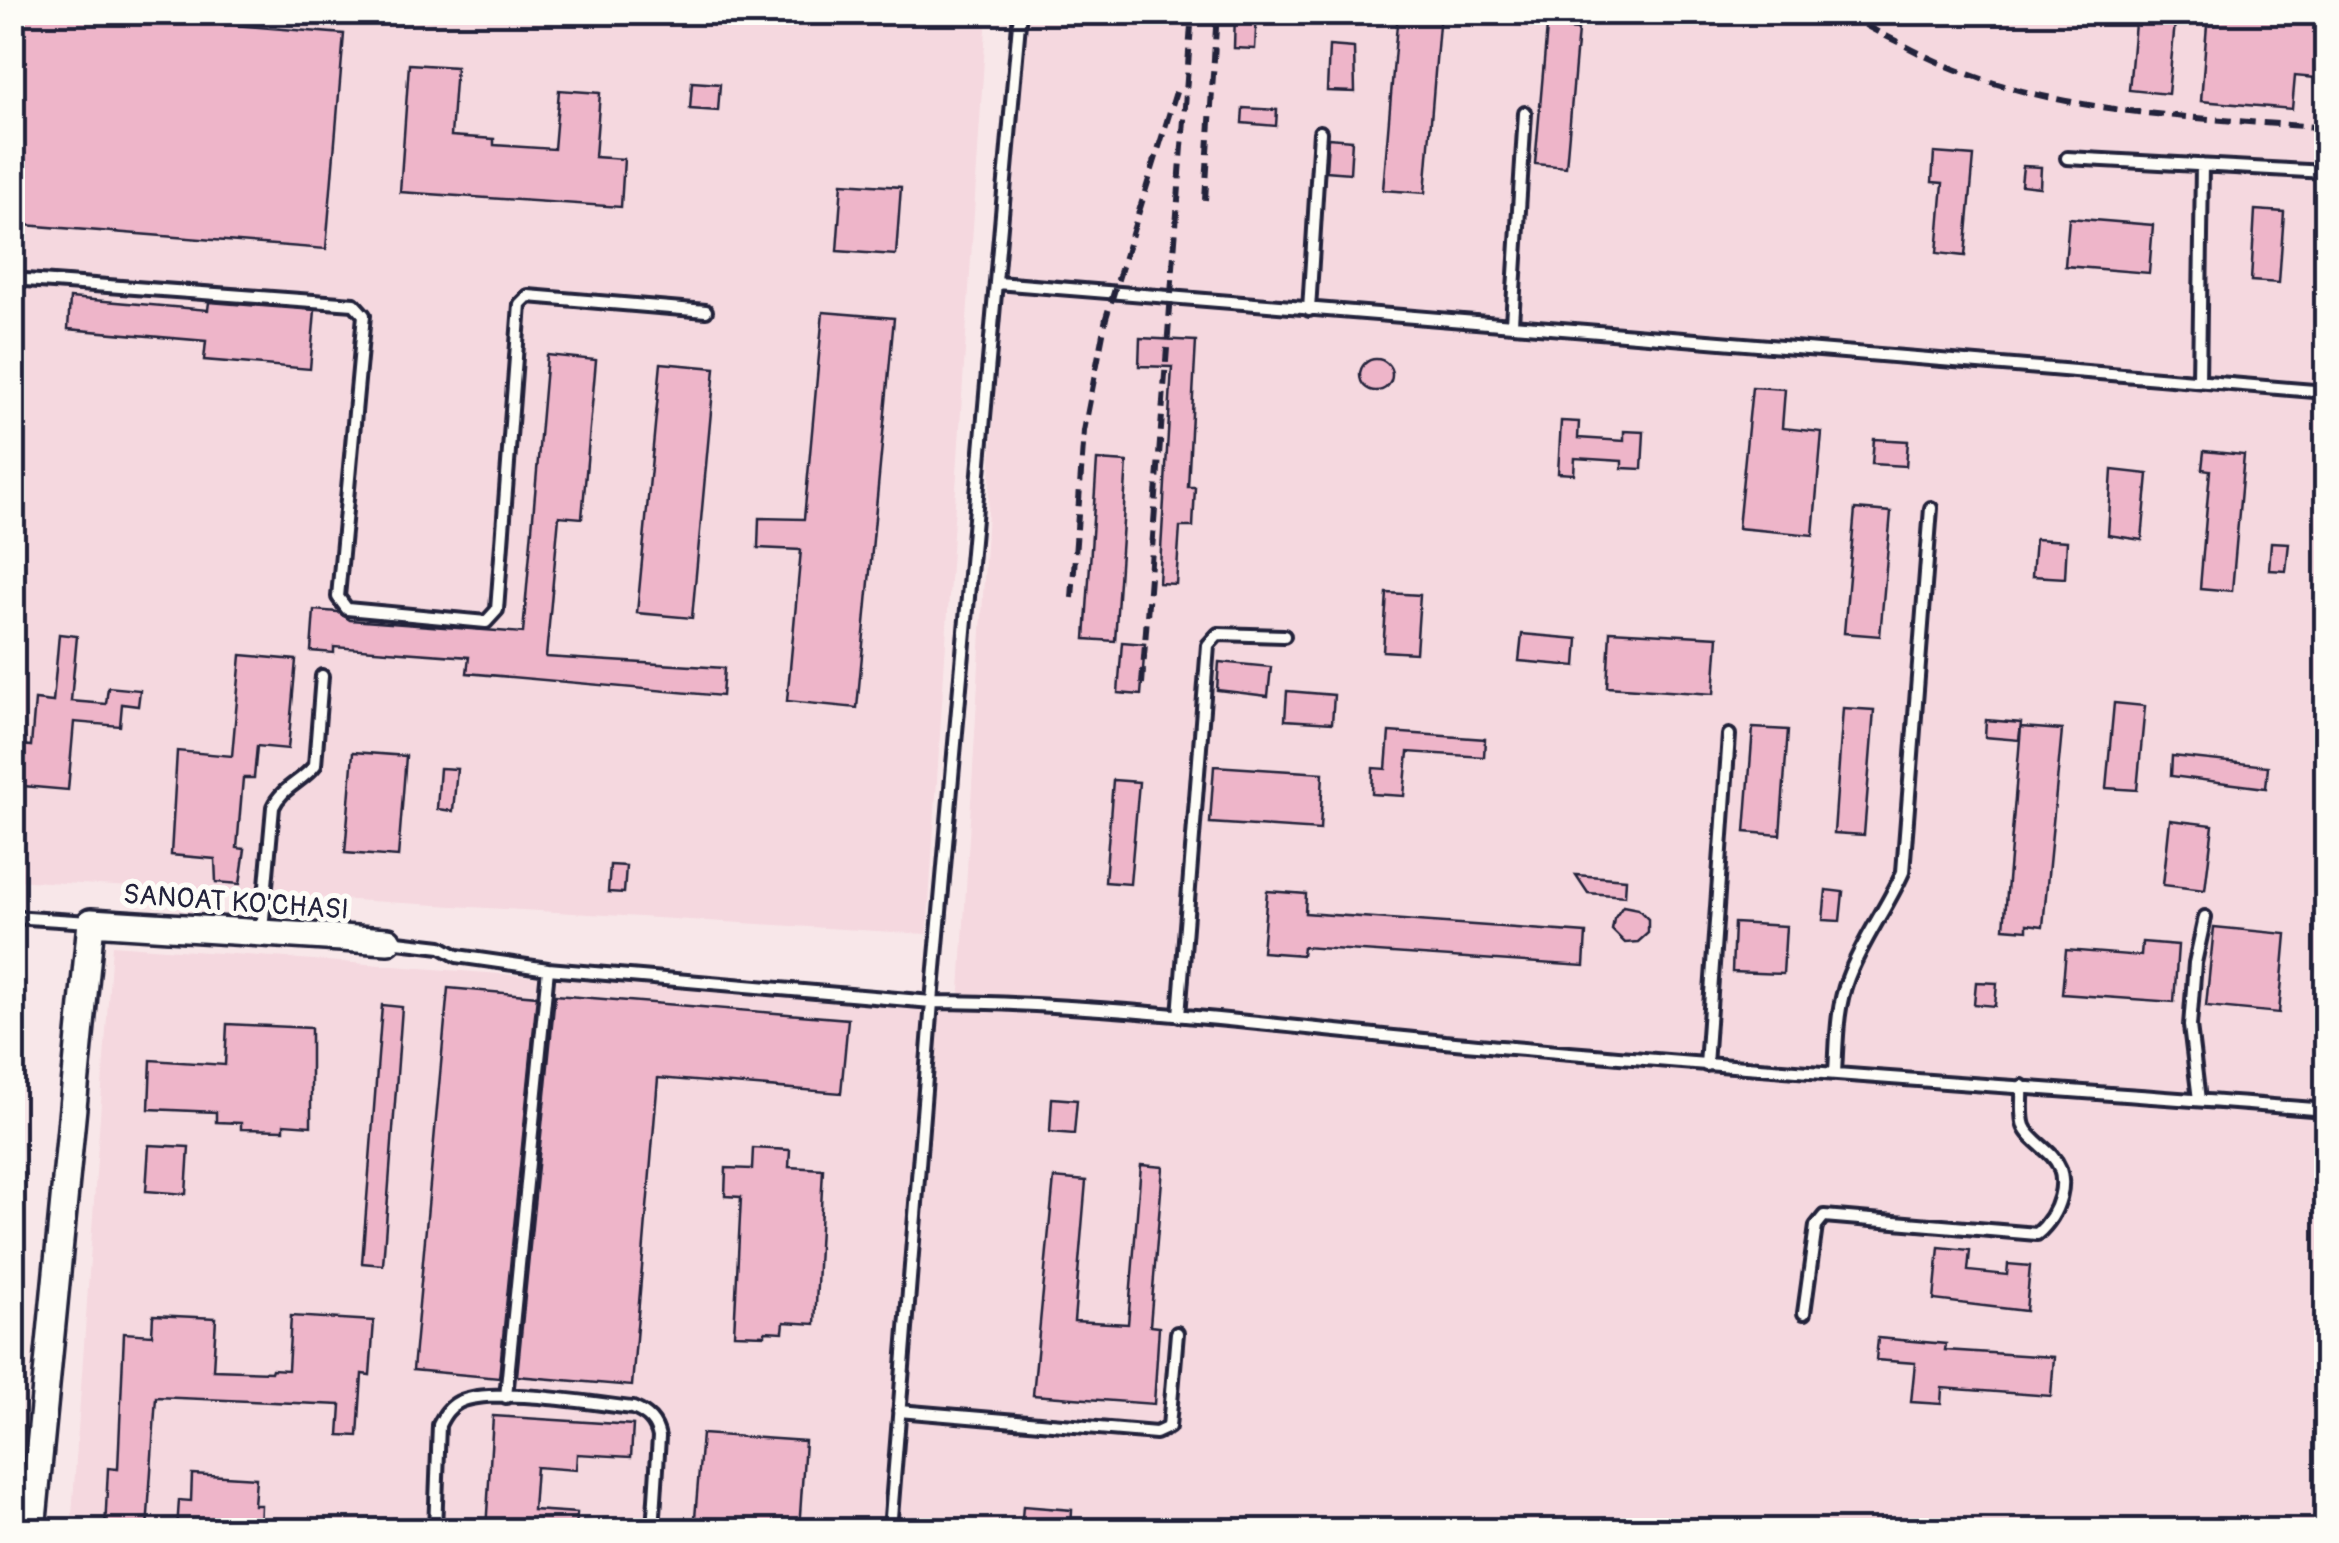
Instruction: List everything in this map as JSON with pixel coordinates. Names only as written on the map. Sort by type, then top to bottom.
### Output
[{"type":"street","name":"SANOAT KO'CHASI","points":[[32,1530],[90,922],[388,941]]},
{"type":"lane","points":[[890,1530],[932,1002],[1020,12]]},
{"type":"lane","points":[[1512,324],[1526,112]]},
{"type":"lane","points":[[1309,310],[1320,132]]},
{"type":"lane","points":[[2067,158],[2326,172]]},
{"type":"lane","points":[[2199,381],[2202,166]]},
{"type":"lane","points":[[12,279],[354,304],[364,315],[338,597],[347,608],[486,622],[497,610],[520,304],[528,296],[706,312]]},
{"type":"lane","points":[[997,283],[2326,392]]},
{"type":"lane","points":[[1835,1073],[1839,1008],[1848,976],[1903,872],[1931,508]]},
{"type":"lane","points":[[1179,1016],[1208,645],[1218,634],[1284,636]]},
{"type":"lane","points":[[262,933],[273,807],[278,794],[315,766],[322,676]]},
{"type":"lane","points":[[1706,1064],[1730,735]]},
{"type":"lane","points":[[12,917],[90,922]]},
{"type":"lane","points":[[2199,1100],[2190,1026],[2195,963],[2205,917]]},
{"type":"lane","points":[[388,941],[441,947],[456,956],[548,969],[932,1002],[1179,1016],[1706,1064],[2326,1110]]},
{"type":"lane","points":[[506,1397],[548,969]]},
{"type":"lane","points":[[1804,1313],[1816,1226],[1824,1216],[2037,1234],[2050,1223],[2059,1205],[2061,1185],[2056,1160],[2024,1126],[2022,1086]]},
{"type":"lane","points":[[899,1410],[1156,1433],[1169,1427],[1177,1333]]},
{"type":"lane","points":[[435,1530],[439,1425],[446,1412],[466,1400],[489,1395],[633,1408],[646,1413],[657,1427],[659,1437],[653,1530]]},
{"type":"shaded area","points":[[12,13],[987,13],[927,934],[13,880]]},
{"type":"shaded area","points":[[1017,13],[2326,13],[2326,1530],[71,1530],[112,945],[959,1008]]},
{"type":"building","points":[[12,12],[75,12],[344,34],[326,249],[12,224]]},
{"type":"building","points":[[1235,12],[1257,12],[1255,49],[1234,48]]},
{"type":"building","points":[[1398,12],[1440,12],[1425,193],[1383,190]]},
{"type":"building","points":[[2136,12],[2176,12],[2168,94],[2129,90]]},
{"type":"building","points":[[2208,12],[2326,12],[2326,79],[2295,76],[2292,109],[2201,101]]},
{"type":"building","points":[[1547,27],[1578,30],[1566,167],[1535,164]]},
{"type":"building","points":[[1329,46],[1354,48],[1355,92],[1327,91]]},
{"type":"building","points":[[409,64],[456,67],[451,136],[494,139],[494,145],[554,149],[559,90],[600,93],[595,157],[624,159],[621,207],[400,192]]},
{"type":"building","points":[[692,82],[720,84],[718,111],[690,109]]},
{"type":"building","points":[[1243,108],[1277,110],[1276,126],[1242,123]]},
{"type":"building","points":[[1328,138],[1352,140],[1350,173],[1326,171]]},
{"type":"building","points":[[1934,153],[1974,156],[1965,256],[1937,253],[1943,183],[1932,182]]},
{"type":"building","points":[[2023,166],[2041,167],[2040,187],[2021,185]]},
{"type":"building","points":[[842,183],[901,187],[896,255],[837,251]]},
{"type":"building","points":[[2255,210],[2284,212],[2279,283],[2251,281]]},
{"type":"building","points":[[2069,218],[2153,225],[2149,273],[2065,266]]},
{"type":"building","points":[[70,298],[208,310],[209,302],[315,310],[310,369],[204,360],[206,341],[68,329]]},
{"type":"building","points":[[823,312],[894,318],[857,708],[787,701],[801,550],[758,548],[759,518],[804,519]]},
{"type":"building","points":[[1140,338],[1196,341],[1188,487],[1195,487],[1193,527],[1180,527],[1176,584],[1159,583],[1172,367],[1139,366]]},
{"type":"building","points":[[547,355],[596,360],[582,518],[559,516],[546,657],[724,668],[722,696],[467,673],[469,657],[334,647],[334,653],[311,651],[314,610],[338,612],[350,620],[523,633]]},
{"type":"building","points":[[1376,359],[1387,364],[1392,375],[1387,386],[1376,391],[1365,386],[1360,375],[1365,364]]},
{"type":"building","points":[[661,363],[715,368],[692,618],[637,613]]},
{"type":"building","points":[[1752,387],[1785,389],[1782,428],[1822,432],[1813,535],[1738,528]]},
{"type":"building","points":[[1561,421],[1579,422],[1578,438],[1624,441],[1624,431],[1644,432],[1642,469],[1622,468],[1622,461],[1575,458],[1574,474],[1558,473]]},
{"type":"building","points":[[1874,439],[1908,441],[1906,466],[1872,464]]},
{"type":"building","points":[[2204,451],[2244,455],[2232,591],[2200,588],[2210,470],[2202,469]]},
{"type":"building","points":[[1097,460],[1127,462],[1115,641],[1085,639]]},
{"type":"building","points":[[2112,470],[2148,474],[2142,540],[2108,535]]},
{"type":"building","points":[[1855,509],[1891,512],[1880,636],[1844,633]]},
{"type":"building","points":[[2035,539],[2067,541],[2065,578],[2032,576]]},
{"type":"building","points":[[2271,542],[2289,543],[2286,571],[2269,570]]},
{"type":"building","points":[[1387,593],[1420,595],[1416,653],[1383,651]]},
{"type":"building","points":[[1610,631],[1718,637],[1714,694],[1607,687]]},
{"type":"building","points":[[59,634],[77,636],[71,701],[106,704],[108,687],[140,690],[138,706],[122,704],[120,726],[74,722],[68,790],[12,785],[12,744],[31,746],[35,700],[53,702]]},
{"type":"building","points":[[1522,634],[1578,639],[1576,666],[1519,661]]},
{"type":"building","points":[[1122,642],[1145,644],[1141,695],[1118,693]]},
{"type":"building","points":[[241,655],[296,660],[288,749],[257,746],[254,778],[243,778],[237,848],[245,849],[240,884],[216,882],[215,859],[171,855],[177,751],[232,756]]},
{"type":"building","points":[[1219,662],[1271,667],[1268,696],[1217,690]]},
{"type":"building","points":[[1287,691],[1334,695],[1332,723],[1285,720]]},
{"type":"building","points":[[2114,703],[2145,706],[2137,790],[2106,788]]},
{"type":"building","points":[[1843,708],[1874,710],[1864,835],[1834,833]]},
{"type":"building","points":[[1986,720],[2021,723],[2019,740],[1985,737]]},
{"type":"building","points":[[2021,727],[2062,730],[2043,926],[2027,924],[2027,930],[2004,928]]},
{"type":"building","points":[[1753,728],[1788,730],[1780,835],[1745,832]]},
{"type":"building","points":[[1389,732],[1485,739],[1484,757],[1408,752],[1404,796],[1372,794],[1373,768],[1386,769]]},
{"type":"building","points":[[353,752],[406,756],[398,857],[345,853]]},
{"type":"building","points":[[2172,756],[2268,766],[2266,788],[2171,776]]},
{"type":"building","points":[[1214,766],[1323,773],[1320,830],[1210,823]]},
{"type":"building","points":[[440,768],[457,769],[453,811],[437,809]]},
{"type":"building","points":[[1113,780],[1139,782],[1130,884],[1105,882]]},
{"type":"building","points":[[2170,820],[2213,825],[2205,890],[2163,885]]},
{"type":"building","points":[[610,865],[626,866],[624,893],[608,892]]},
{"type":"building","points":[[1576,875],[1626,879],[1625,896],[1588,893]]},
{"type":"building","points":[[1826,890],[1843,892],[1840,921],[1823,920]]},
{"type":"building","points":[[1267,891],[1306,894],[1305,913],[1586,933],[1584,966],[1303,947],[1302,955],[1262,952]]},
{"type":"building","points":[[1623,906],[1638,909],[1648,919],[1648,933],[1638,942],[1625,943],[1612,930]]},
{"type":"building","points":[[1734,923],[1786,926],[1783,974],[1732,972]]},
{"type":"building","points":[[2214,927],[2286,934],[2279,1013],[2206,1006]]},
{"type":"building","points":[[2142,942],[2178,945],[2174,1002],[2062,994],[2066,950],[2141,956]]},
{"type":"building","points":[[1976,982],[1997,983],[1995,1006],[1974,1004]]},
{"type":"building","points":[[448,988],[537,996],[499,1378],[413,1370]]},
{"type":"building","points":[[555,995],[848,1019],[841,1093],[658,1078],[632,1386],[517,1376]]},
{"type":"building","points":[[382,1005],[402,1007],[383,1265],[362,1263]]},
{"type":"building","points":[[227,1024],[311,1028],[311,1126],[284,1124],[284,1130],[241,1129],[241,1123],[216,1122],[216,1112],[149,1109],[151,1060],[225,1065]]},
{"type":"building","points":[[1052,1098],[1077,1100],[1074,1134],[1050,1132]]},
{"type":"building","points":[[149,1145],[189,1147],[186,1194],[146,1191]]},
{"type":"building","points":[[753,1148],[790,1150],[789,1167],[823,1169],[815,1324],[784,1322],[783,1332],[765,1331],[765,1335],[734,1334],[741,1197],[725,1196],[726,1168],[752,1169]]},
{"type":"building","points":[[1141,1165],[1163,1167],[1150,1326],[1159,1327],[1154,1404],[1033,1395],[1054,1178],[1086,1181],[1074,1321],[1128,1324]]},
{"type":"building","points":[[1939,1247],[1970,1250],[1968,1271],[2007,1275],[2008,1264],[2030,1266],[2026,1311],[1934,1300]]},
{"type":"building","points":[[153,1315],[216,1318],[213,1370],[271,1372],[288,1370],[291,1316],[374,1321],[370,1375],[362,1374],[358,1436],[339,1435],[341,1405],[156,1397],[147,1530],[105,1530],[108,1468],[118,1469],[124,1333],[152,1335]]},
{"type":"building","points":[[1878,1338],[1946,1344],[1945,1350],[2054,1357],[2051,1396],[1942,1388],[1941,1404],[1911,1402],[1915,1363],[1876,1360]]},
{"type":"building","points":[[493,1416],[633,1425],[631,1457],[577,1454],[576,1470],[536,1467],[533,1510],[577,1513],[576,1529],[532,1526],[532,1530],[486,1530]]},
{"type":"building","points":[[702,1434],[805,1441],[799,1530],[694,1530]]},
{"type":"building","points":[[192,1474],[256,1478],[254,1505],[261,1505],[260,1530],[177,1530],[179,1500],[191,1501]]},
{"type":"building","points":[[1023,1506],[1072,1510],[1071,1530],[1021,1530]]},
{"type":"railway","points":[[1142,684],[1192,12]]},
{"type":"railway","points":[[1205,200],[1217,12]]},
{"type":"railway","points":[[1846,12],[1950,67],[2054,99],[2162,115],[2326,128]]},
{"type":"railway","points":[[1072,598],[1084,431],[1106,318],[1176,92]]}]
